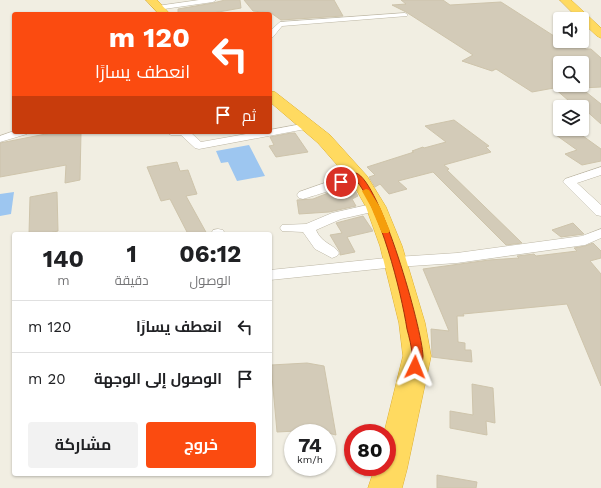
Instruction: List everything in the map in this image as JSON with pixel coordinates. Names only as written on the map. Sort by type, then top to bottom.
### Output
[{"type":"highway","points":[[565,0],[601,34]]},
{"type":"highway","points":[[578,0],[590,9]]},
{"type":"highway","points":[[272,97],[324,139],[356,176],[376,207],[396,262],[412,323],[418,356],[391,469],[384,488]]},
{"type":"street","points":[[158,7],[213,0]]},
{"type":"street","points":[[272,33],[280,24],[405,15]]},
{"type":"street","points":[[272,132],[307,126]]},
{"type":"street","points":[[0,139],[16,134]]},
{"type":"street","points":[[186,134],[199,146],[264,134]]},
{"type":"street","points":[[601,171],[569,182],[601,212]]},
{"type":"street","points":[[304,195],[356,176]]},
{"type":"street","points":[[287,228],[308,228],[337,216],[376,207]]},
{"type":"street","points":[[308,228],[312,238],[324,249],[332,253]]},
{"type":"street","points":[[272,275],[396,262],[457,258],[585,240],[601,234]]},
{"type":"water","points":[[249,145],[265,176],[237,181],[228,162],[221,163],[216,151]]},
{"type":"water","points":[[14,192],[11,214],[0,216],[0,194]]},
{"type":"building","points":[[225,0],[240,0],[241,8],[218,12],[178,12],[178,9]]},
{"type":"building","points":[[244,0],[334,0],[343,16],[281,20],[272,14],[272,12],[253,11]]},
{"type":"building","points":[[401,0],[443,0],[450,5],[501,2],[553,35],[553,48],[591,49],[601,58],[601,87],[589,88],[589,56],[553,56],[553,88],[532,92],[496,69],[492,71],[462,61],[473,55],[406,12],[392,5],[406,4]]},
{"type":"building","points":[[559,92],[586,92],[601,104],[601,124],[589,113],[589,100],[568,100]]},
{"type":"building","points":[[454,120],[489,146],[486,147],[491,152],[444,165],[449,169],[447,170],[522,243],[506,245],[433,172],[398,181],[407,189],[389,194],[380,184],[375,187],[369,177],[375,175],[367,167],[414,152],[412,151],[423,147],[446,142],[425,126]]},
{"type":"building","points":[[295,133],[308,152],[276,157],[269,146],[274,145],[270,137]]},
{"type":"building","points":[[46,134],[81,134],[80,180],[65,183],[66,165],[0,177],[0,143]]},
{"type":"building","points":[[557,136],[583,136],[601,149],[601,161],[582,165],[565,154],[577,150]]},
{"type":"building","points":[[177,162],[180,171],[188,170],[197,194],[186,196],[206,232],[187,232],[170,199],[161,201],[147,167]]},
{"type":"building","points":[[351,184],[358,196],[352,199],[356,206],[329,212],[299,214],[297,200],[313,199]]},
{"type":"building","points":[[57,192],[58,231],[29,232],[30,197]]},
{"type":"building","points":[[363,216],[373,231],[347,237],[355,252],[340,255],[340,252],[330,235],[342,233],[336,223]]},
{"type":"building","points":[[573,223],[584,234],[561,237],[552,230]]},
{"type":"building","points":[[593,243],[601,251],[601,258],[590,261],[601,274],[601,386],[567,304],[463,314],[464,316],[457,316],[458,342],[465,343],[465,350],[471,350],[472,362],[432,357],[431,329],[449,331],[423,269],[489,260],[519,258],[517,256],[534,254],[536,256],[577,251],[574,248]]},
{"type":"building","points":[[307,363],[324,366],[334,424],[284,424],[284,432],[277,432],[272,365]]},
{"type":"building","points":[[472,384],[493,388],[495,423],[486,421],[487,435],[450,428],[450,411],[473,415]]},
{"type":"building","points":[[437,475],[477,482],[476,488],[437,488]]},
{"type":"slow traffic","points":[[366,191],[376,207],[385,231]]},
{"type":"route","points":[[341,182],[356,176],[376,207],[394,254],[412,323],[418,356],[415,367]]}]
